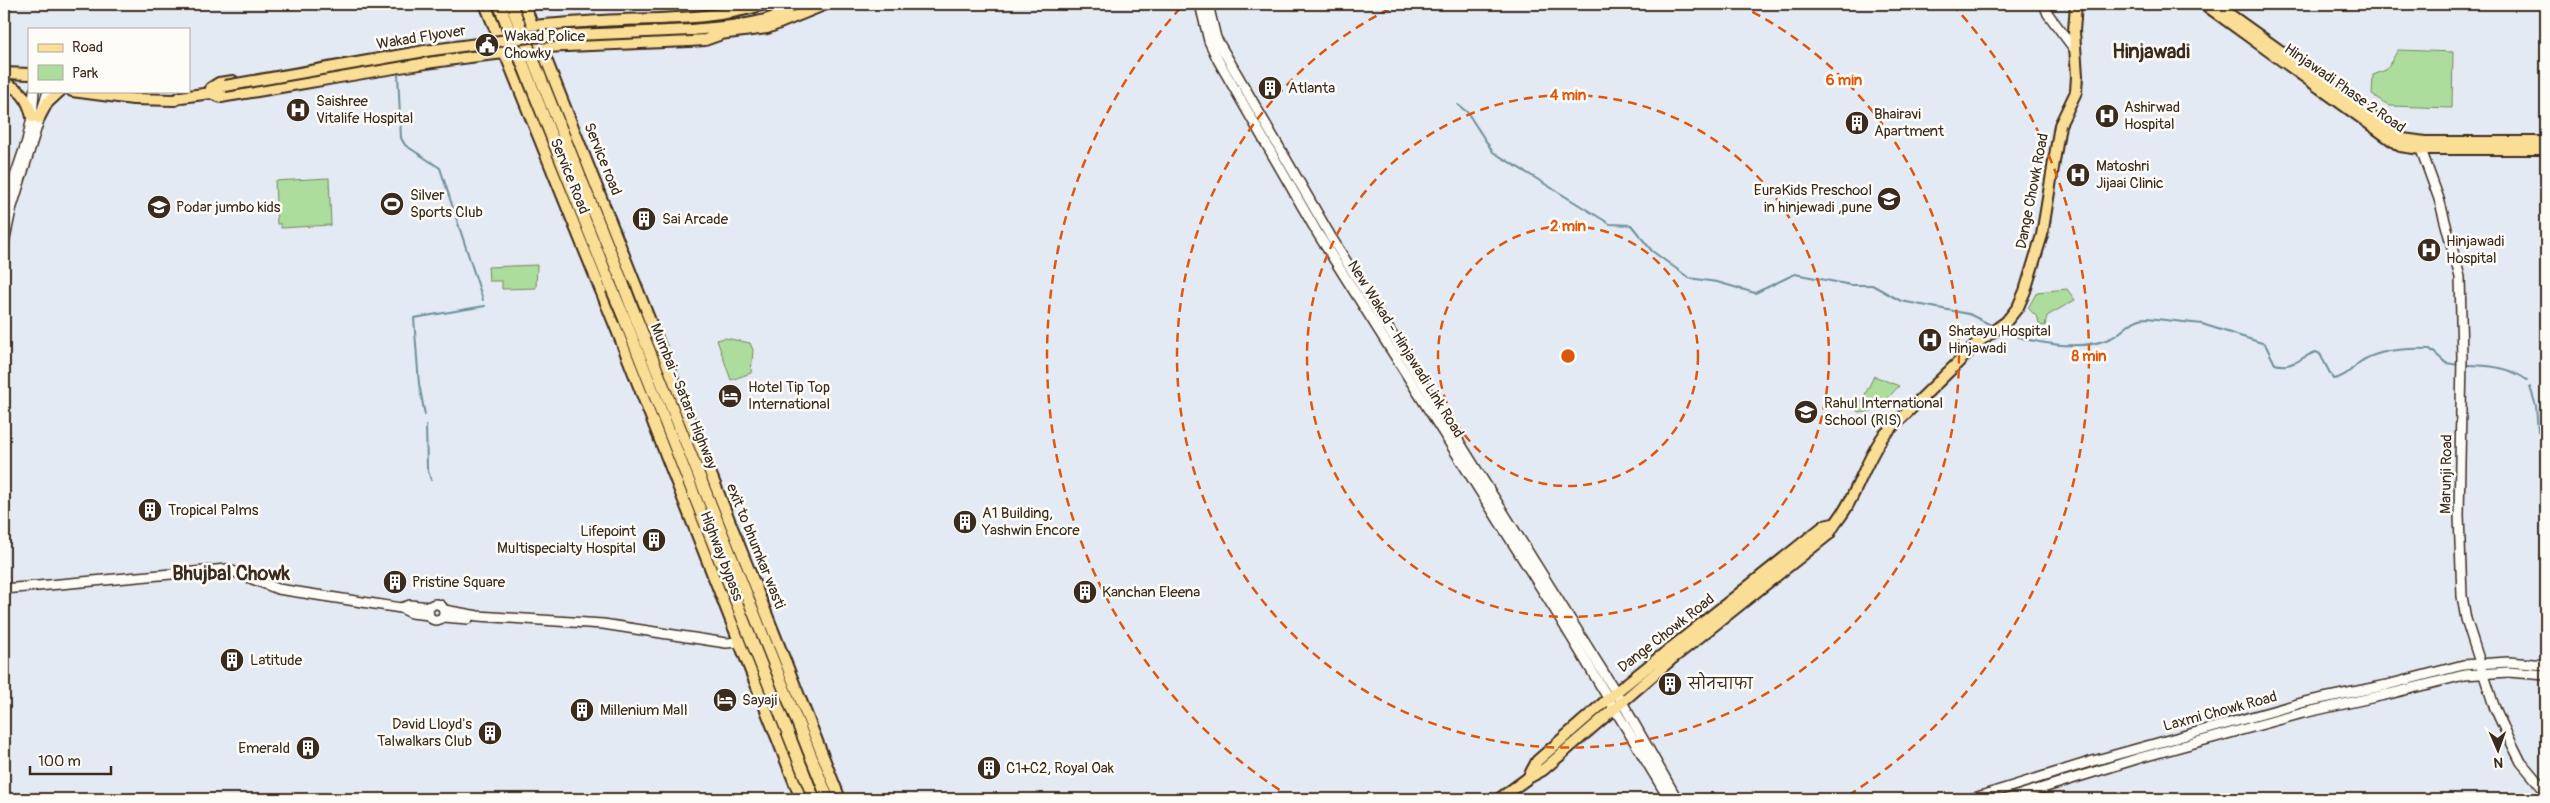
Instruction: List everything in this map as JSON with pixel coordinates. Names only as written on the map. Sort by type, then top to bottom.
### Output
[{"type":"highway","name":"Mumbai - Satara Highway","points":[[499,4],[517,51],[618,286]]},
{"type":"highway","name":"Mumbai - Satara Highway","points":[[511,4],[618,286],[625,320],[814,799]]},
{"type":"highway","points":[[504,53],[517,51]]},
{"type":"highway","name":"Mumbai - Satara Highway","points":[[625,320],[828,799]]},
{"type":"main road","name":"Service Road","points":[[485,4],[608,310],[625,320]]},
{"type":"main road","name":"Service road","points":[[524,4],[645,304]]},
{"type":"main road","points":[[533,26],[602,21],[695,18],[725,14],[765,4]]},
{"type":"main road","name":"Wakad Flyover","points":[[212,91],[409,57],[486,46],[551,40],[692,32],[766,19],[783,13],[793,4]]},
{"type":"main road","points":[[542,47],[705,40],[719,35],[767,28],[826,4]]},
{"type":"main road","name":"New Wakad - Hinjawadi Link Road","points":[[1200,4],[1209,41],[1239,98],[1318,234],[1402,360],[1618,705]]},
{"type":"main road","name":"New Wakad - Hinjawadi Link Road","points":[[1208,4],[1216,38],[1402,360]]},
{"type":"main road","points":[[2044,4],[2048,14],[2075,50]]},
{"type":"main road","name":"Dange Chowk Road","points":[[1528,778],[1537,761],[1612,696],[1829,534],[1833,524],[1846,509],[1873,453],[1884,435],[1988,334],[2006,322],[2018,307],[2026,288],[2042,235],[2060,125],[2076,92],[2076,4]]},
{"type":"main road","name":"Hinjawadi Phase 2 Road","points":[[2204,4],[2389,140],[2400,146],[2546,142]]},
{"type":"main road","name":"Hinjawadi Phase 2 Road","points":[[2216,4],[2393,134],[2403,139],[2420,145],[2546,149]]},
{"type":"main road","name":"Wakad Flyover","points":[[692,32],[719,35]]},
{"type":"main road","points":[[80,92],[143,100],[175,100],[212,91],[219,83],[422,47],[487,39],[497,34]]},
{"type":"main road","points":[[548,62],[563,46]]},
{"type":"main road","points":[[422,47],[425,61]]},
{"type":"main road","points":[[190,90],[212,91],[221,97],[329,80],[425,61],[504,53]]},
{"type":"main road","points":[[4,73],[28,74]]},
{"type":"main road","points":[[4,83],[28,87]]},
{"type":"main road","points":[[4,83],[24,94],[35,117]]},
{"type":"main road","points":[[4,243],[35,117],[34,92]]},
{"type":"main road","points":[[4,210],[35,117],[48,92]]},
{"type":"main road","points":[[35,117],[59,92]]},
{"type":"main road","name":"Marunji Road","points":[[2420,145],[2439,199],[2460,277],[2462,371],[2459,515],[2462,596],[2466,619],[2494,706],[2521,762],[2546,792]]},
{"type":"main road","points":[[608,310],[611,306],[638,300],[645,304]]},
{"type":"main road","name":"exit to bhumkar wasti","points":[[645,304],[840,799]]},
{"type":"main road","name":"Highway bypass","points":[[625,320],[739,642],[801,799]]},
{"type":"main road","points":[[4,589],[227,569],[278,589],[402,608],[410,605],[430,611],[436,620],[443,614],[603,624],[726,643],[739,642]]},
{"type":"main road","name":"Dange Chowk Road","points":[[1499,799],[1528,778],[1543,770],[1749,592]]},
{"type":"main road","points":[[430,611],[438,604],[443,614]]},
{"type":"main road","name":"Laxmi Chowk Road","points":[[1971,799],[2203,730],[2328,697],[2481,662],[2546,665]]},
{"type":"main road","name":"Laxmi Chowk Road","points":[[2007,799],[2206,740],[2329,707],[2484,672],[2546,675]]},
{"type":"main road","points":[[2328,697],[2329,707]]},
{"type":"main road","points":[[1618,705],[1669,799]]},
{"type":"main road","points":[[1618,705],[1677,799]]},
{"type":"main road","points":[[2203,730],[2206,740]]},
{"type":"main road","points":[[2070,768],[2073,778]]},
{"type":"green space","points":[[2398,50],[2453,52],[2452,108],[2390,106],[2372,95],[2373,75],[2386,70]]},
{"type":"green space","points":[[329,178],[331,225],[281,228],[281,224],[277,224],[275,181]]},
{"type":"green space","points":[[537,265],[536,288],[502,289],[502,281],[489,281],[488,267]]},
{"type":"green space","points":[[2067,289],[2075,300],[2047,316],[2045,326],[2039,325],[2038,318],[2028,308],[2037,292]]},
{"type":"green space","points":[[725,338],[750,343],[753,350],[751,373],[731,380],[717,340]]},
{"type":"green space","points":[[1874,376],[1899,386],[1886,401],[1870,412],[1857,411]]},
{"type":"waterway","points":[[398,73],[401,138],[405,145],[440,168],[483,300]]},
{"type":"waterway","points":[[1458,105],[1467,112],[1493,152],[1610,224],[1631,225],[1652,251],[1689,278],[1717,282],[1755,293],[1795,274],[1851,285],[1872,285],[1901,301],[1969,314],[1993,326]]},
{"type":"waterway","points":[[425,415],[419,384],[414,318],[485,306]]},
{"type":"waterway","points":[[2002,330],[2041,342],[2086,345],[2111,338],[2136,320],[2141,319],[2202,324],[2265,344],[2275,364],[2292,364],[2316,352],[2320,354],[2333,379],[2343,376],[2365,359],[2380,353],[2397,350],[2430,349],[2446,363],[2459,365]]},
{"type":"waterway","points":[[2466,365],[2498,368],[2513,372],[2527,380]]},
{"type":"waterway","points":[[2530,387],[2536,406],[2538,432],[2546,439]]},
{"type":"waterway","points":[[426,426],[427,468],[431,480]]},
{"type":"place","name":"Wakad Police Chowky","points":[[487,45]]},
{"type":"place","name":"Atlanta","points":[[1270,88]]},
{"type":"place","name":"Saishree Vitalife Hospital","points":[[298,110]]},
{"type":"place","name":"Ashirwad Hospital","points":[[2107,116]]},
{"type":"place","name":"Bhairavi Apartment","points":[[1857,123]]},
{"type":"place","name":"Matoshri Jijaai Clinic","points":[[2078,175]]},
{"type":"place","name":"EuraKids Preschool in hinjewadi ,pune","points":[[1889,199]]},
{"type":"place","name":"Silver Sports Club","points":[[392,204]]},
{"type":"place","name":"Podar jumbo kids","points":[[159,207]]},
{"type":"place","name":"Sai Arcade","points":[[644,219]]},
{"type":"place","name":"Hinjawadi Hospital","points":[[2429,250]]},
{"type":"place","name":"Shatayu Hospital Hinjawadi","points":[[1930,340]]},
{"type":"place","name":"Hotel Tip Top International","points":[[730,396]]},
{"type":"place","name":"Rahul International School (RIS)","points":[[1806,412]]},
{"type":"place","name":"Tropical Palms","points":[[150,510]]},
{"type":"place","name":"A1 Building, Yashwin Encore","points":[[965,522]]},
{"type":"place","name":"Lifepoint Multispecialty Hospital","points":[[654,540]]},
{"type":"place","name":"Pristine Square","points":[[395,582]]},
{"type":"place","name":"Kanchan Eleena","points":[[1085,592]]},
{"type":"place","name":"Latitude","points":[[232,660]]},
{"type":"place","name":"सोनचाफा","points":[[1670,684]]},
{"type":"place","name":"Sayaji","points":[[725,700]]},
{"type":"place","name":"Millenium Mall","points":[[582,710]]},
{"type":"place","name":"David Lloyd's Talwalkars Club","points":[[490,733]]},
{"type":"place","name":"Emerald","points":[[308,748]]},
{"type":"place","name":"C1+C2, Royal Oak","points":[[989,768]]},
{"type":"district","name":"Hinjawadi","points":[[2151,51]]},
{"type":"district","name":"Bhujbal Chowk","points":[[231,573]]}]
